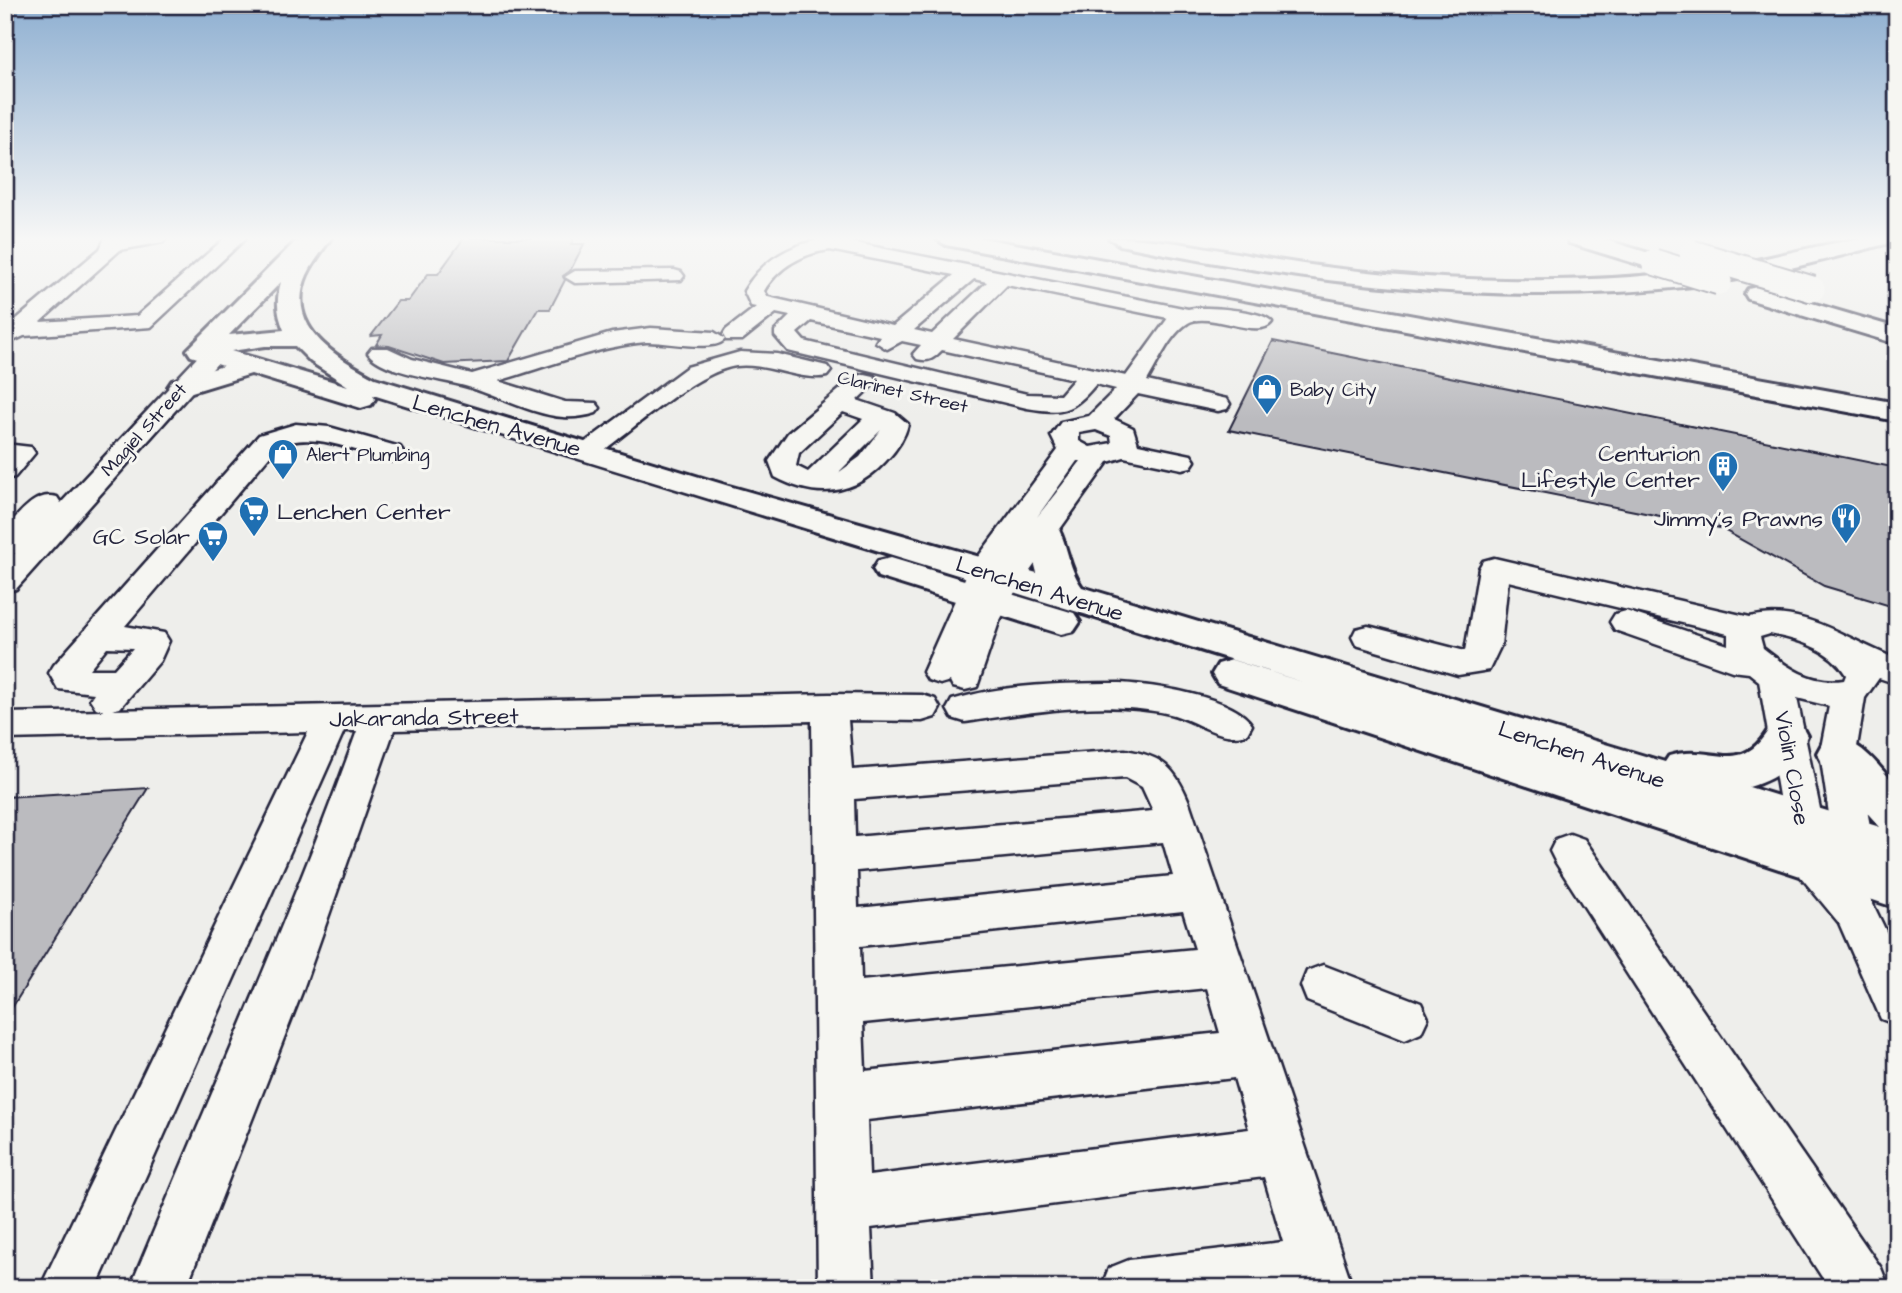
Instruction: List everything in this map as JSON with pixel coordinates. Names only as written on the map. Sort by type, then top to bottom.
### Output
[{"type":"main road","name":"Magiel Street","points":[[210,349],[262,298]]},
{"type":"main road","points":[[210,349],[300,338],[289,309],[289,298]]},
{"type":"main road","points":[[1276,298],[1897,412]]},
{"type":"main road","points":[[1771,298],[1897,336]]},
{"type":"main road","points":[[1844,298],[1897,314]]},
{"type":"main road","name":"Lenchen Avenue","points":[[300,338],[336,369],[365,384],[586,451],[990,586],[1307,697],[1807,842]]},
{"type":"main road","name":"Lenchen Avenue","points":[[210,349],[253,365],[990,586],[1072,598],[1421,703],[1807,842],[1866,877],[1897,851]]},
{"type":"main road","points":[[182,387],[253,365]]},
{"type":"main road","points":[[1043,530],[1053,571],[1072,598]]},
{"type":"main road","points":[[1421,703],[1484,710],[1698,772],[1731,774],[1760,768],[1782,750],[1786,736]]},
{"type":"main road","points":[[1838,752],[1897,815]]},
{"type":"street","points":[[12,334],[51,298]]},
{"type":"street","points":[[12,334],[143,322],[169,298]]},
{"type":"street","points":[[757,298],[777,307],[1218,404]]},
{"type":"street","points":[[840,403],[892,421],[895,430],[858,476],[832,484],[813,482],[785,471],[783,457],[840,403],[898,332],[938,298]]},
{"type":"street","points":[[906,373],[982,298]]},
{"type":"street","points":[[1091,298],[1180,319],[1208,313],[1261,322]]},
{"type":"street","points":[[586,451],[731,352],[777,307]]},
{"type":"street","points":[[807,313],[786,331],[791,342],[838,356],[864,372],[906,373],[986,391],[1024,410],[1068,401],[1089,377]]},
{"type":"street","points":[[947,691],[968,657],[990,586],[1097,438],[1139,388],[1172,339],[1180,319]]},
{"type":"street","points":[[805,348],[839,320]]},
{"type":"street","points":[[838,356],[873,327]]},
{"type":"street","name":"Clarinet Street","points":[[473,381],[621,338],[678,337],[731,352],[864,372],[1024,410],[1097,438],[1185,458]]},
{"type":"street","name":"Magiel Street","points":[[5,582],[182,387],[210,349]]},
{"type":"street","name":"Magiel Street","points":[[5,546],[210,349]]},
{"type":"street","points":[[945,382],[978,352]]},
{"type":"street","points":[[380,353],[404,364],[473,381],[563,410],[587,408]]},
{"type":"street","points":[[986,391],[1012,359]]},
{"type":"street","points":[[1024,410],[1048,368]]},
{"type":"street","points":[[123,682],[77,681],[67,677],[71,666],[274,437],[307,432],[391,453]]},
{"type":"street","points":[[990,586],[1043,530],[1097,438]]},
{"type":"street","points":[[5,452],[22,453],[5,471]]},
{"type":"street","points":[[1492,579],[1744,627]]},
{"type":"street","points":[[1368,637],[1458,663],[1477,662],[1484,645],[1492,579]]},
{"type":"street","points":[[1492,579],[1762,670]]},
{"type":"street","points":[[1526,588],[1646,617],[1714,629],[1770,623],[1797,626],[1826,638],[1854,676],[1897,690]]},
{"type":"street","name":"Violin Close","points":[[1744,627],[1744,644],[1749,655],[1762,670],[1786,736],[1807,842]]},
{"type":"street","points":[[87,723],[148,653],[152,641],[135,637],[98,636]]},
{"type":"street","name":"Violin Close","points":[[1762,670],[1815,692],[1854,676]]},
{"type":"street","points":[[1854,676],[1897,672]]},
{"type":"street","name":"Violin Close","points":[[1854,676],[1838,752],[1866,877]]},
{"type":"street","name":"Jakaranda Street","points":[[11,733],[87,723],[836,707],[947,691],[1025,700],[1154,699],[1182,705],[1234,725]]},
{"type":"street","points":[[836,707],[834,786],[846,1288]]},
{"type":"street","points":[[158,1288],[279,992],[345,820],[380,718]]},
{"type":"street","points":[[68,1288],[332,719]]},
{"type":"street","points":[[834,786],[1134,765],[1143,766],[1155,774],[1166,790],[1322,1276],[1129,1288]]},
{"type":"street","points":[[836,856],[1177,825]]},
{"type":"street","points":[[1807,842],[1866,877],[1897,1004]]},
{"type":"street","points":[[1570,851],[1861,1288]]},
{"type":"street","points":[[838,929],[1199,891]]},
{"type":"street","points":[[839,1004],[1224,966]]},
{"type":"street","points":[[1323,986],[1405,1018]]},
{"type":"street","points":[[842,1098],[1249,1053]]},
{"type":"street","points":[[844,1205],[1280,1150]]},
{"type":"lane","points":[[1646,617],[1678,629],[1762,670]]},
{"type":"building","points":[[410,298],[556,298],[550,309],[538,309],[508,361],[444,364],[389,346],[376,345],[382,335],[371,336],[398,301],[408,301]]},
{"type":"building","name":"Centurion Lifestyle Center","points":[[1273,341],[1897,468],[1897,608],[1824,586],[1720,528],[1229,430]]},
{"type":"building","points":[[148,788],[5,1019],[5,797]]},
{"type":"place","name":"Baby City","points":[[1267,416]]},
{"type":"place","name":"Alert Plumbing","points":[[283,481]]},
{"type":"place","name":"Centurion Lifestyle Center","points":[[1723,493]]},
{"type":"place","name":"Lenchen Center","points":[[254,538]]},
{"type":"place","name":"Jimmy's Prawns","points":[[1846,545]]},
{"type":"place","name":"GC Solar","points":[[213,563]]}]
